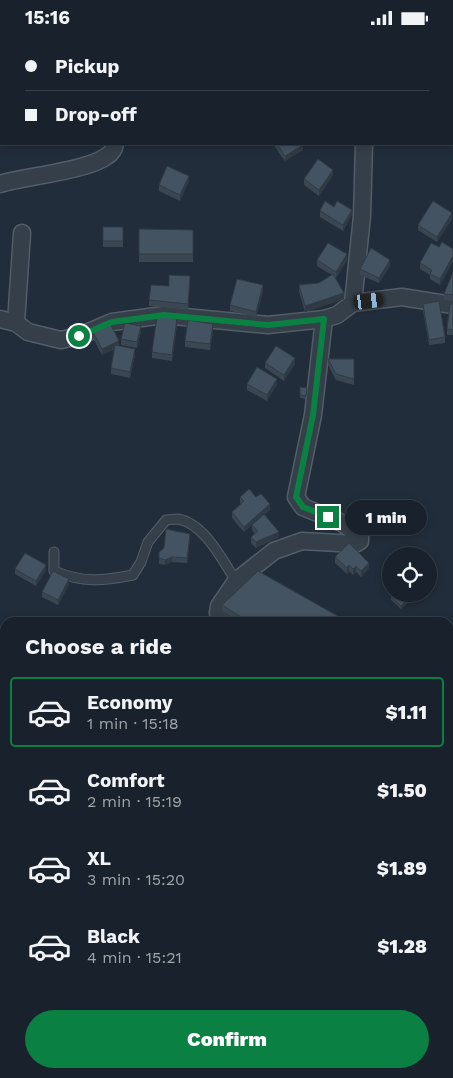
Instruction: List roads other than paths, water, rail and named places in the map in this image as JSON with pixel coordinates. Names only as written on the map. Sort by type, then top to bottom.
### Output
[{"type":"street","points":[[0,184],[83,166],[106,157],[114,150],[115,145]]},
{"type":"street","points":[[353,303],[362,216],[364,145]]},
{"type":"street","points":[[16,323],[22,233]]},
{"type":"street","points":[[0,319],[16,323],[28,332],[61,341],[79,336],[112,322],[164,315],[268,325],[324,319],[338,315],[353,303],[402,297],[453,305]]},
{"type":"street","points":[[221,617],[218,613],[219,606],[236,581],[274,551],[302,541],[355,544],[360,541],[360,535],[342,523],[303,507],[296,497],[313,415],[324,319]]},
{"type":"lane","points":[[54,552],[54,571],[72,578],[104,580],[133,575],[141,562],[148,542],[166,520],[178,519],[192,525],[208,539],[236,581]]}]
